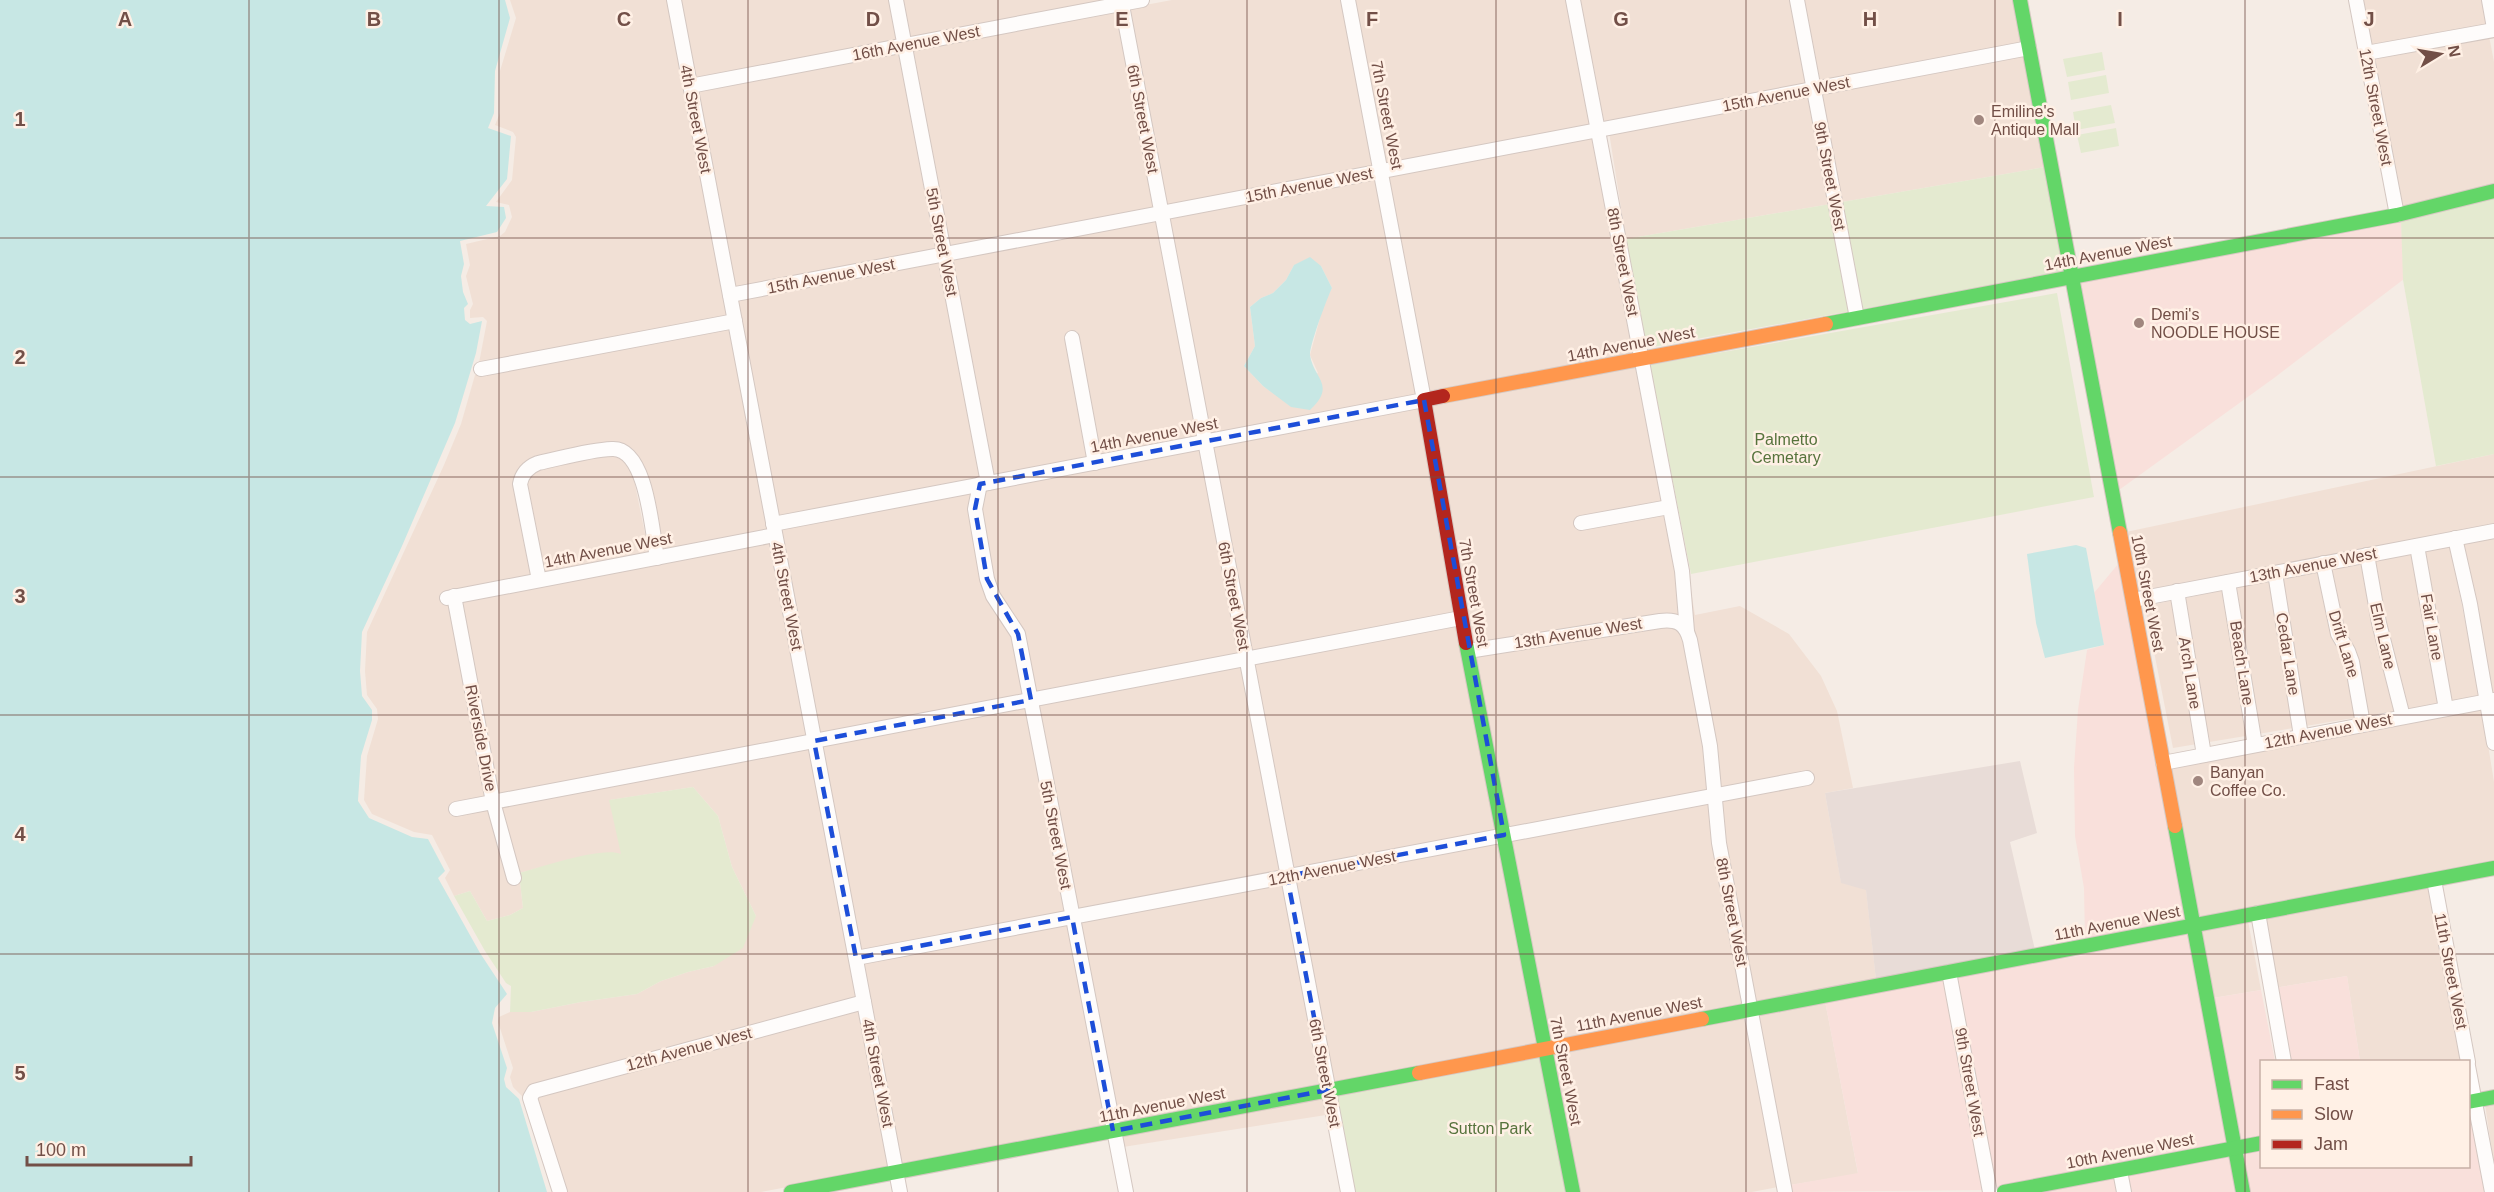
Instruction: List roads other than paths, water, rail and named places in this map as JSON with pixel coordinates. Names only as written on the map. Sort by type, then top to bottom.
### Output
[{"type":"street","name":"4th Street West","points":[[674,0],[900,1192]]},
{"type":"street","name":"5th Street West","points":[[896,0],[945,254],[984,484],[975,509],[987,579],[993,596],[1018,634],[1126,1192]]},
{"type":"street","name":"16th Avenue West","points":[[690,86],[1121,2],[1142,0]]},
{"type":"street","name":"7th Street West","points":[[1348,0],[1424,400],[1461,618],[1573,1192]]},
{"type":"street","name":"8th Street West","points":[[1573,0],[1682,571],[1686,629],[1710,746],[1719,843],[1785,1192]]},
{"type":"street","name":"9th Street West","points":[[1797,0],[1857,318]]},
{"type":"street","name":"10th Street West","points":[[2020,0],[2243,1192]]},
{"type":"street","name":"12th Street West","points":[[2356,0],[2397,215]]},
{"type":"street","points":[[2366,53],[2494,29],[2488,0]]},
{"type":"street","name":"6th Street West","points":[[1121,2],[1348,1192]]},
{"type":"street","name":"15th Avenue West","points":[[730,295],[2029,48]]},
{"type":"street","name":"14th Avenue West","points":[[451,597],[657,558],[774,529],[984,484],[2397,215],[2494,192]]},
{"type":"street","points":[[481,369],[735,321]]},
{"type":"street","points":[[1072,338],[1095,463]]},
{"type":"street","points":[[539,580],[520,484],[523,476],[529,468],[538,463],[612,448],[629,454],[638,468],[657,558]]},
{"type":"street","points":[[1581,523],[1670,507]]},
{"type":"street","name":"13th Avenue West","points":[[2133,600],[2494,531]]},
{"type":"street","points":[[2455,538],[2491,701],[2494,743]]},
{"type":"street","name":"Fair Lane","points":[[2417,546],[2446,709]]},
{"type":"street","name":"Elm Lane","points":[[2367,555],[2379,623],[2403,717]]},
{"type":"street","name":"Drift Lane","points":[[2323,563],[2338,634],[2352,662],[2363,724]]},
{"type":"street","name":"Cedar Lane","points":[[2275,573],[2301,736]]},
{"type":"street","name":"Beach Lane","points":[[2228,582],[2255,745]]},
{"type":"street","name":"Arch Lane","points":[[2177,591],[2204,755]]},
{"type":"street","name":"Riverside Drive","points":[[451,597],[493,802],[514,878]]},
{"type":"street","points":[[456,809],[1461,618]]},
{"type":"street","name":"13th Avenue West","points":[[1468,651],[1660,621],[1679,622],[1686,629]]},
{"type":"street","name":"12th Avenue West","points":[[2163,763],[2491,701]]},
{"type":"street","name":"12th Avenue West","points":[[856,958],[1807,778]]},
{"type":"street","name":"11th Avenue West","points":[[791,1192],[2494,868]]},
{"type":"street","name":"11th Street West","points":[[2434,880],[2468,1060]]},
{"type":"street","points":[[2258,913],[2284,1060]]},
{"type":"street","name":"9th Street West","points":[[1949,972],[1990,1192]]},
{"type":"street","name":"12th Avenue West","points":[[560,1192],[530,1094],[540,1088],[864,1002]]},
{"type":"street","points":[[2470,1078],[2472,1101],[2492,1192]]},
{"type":"street","points":[[2472,1101],[2494,1097]]},
{"type":"street","name":"10th Avenue West","points":[[2004,1192],[2032,1189],[2260,1143]]},
{"type":"street","points":[[2120,1171],[2124,1192]]},
{"type":"water","points":[[0,0],[505,0],[510,18],[495,71],[494,113],[488,128],[511,136],[507,179],[486,206],[504,207],[506,218],[497,232],[460,241],[464,264],[461,276],[463,292],[468,304],[464,308],[465,320],[470,324],[482,321],[476,353],[455,423],[362,632],[360,671],[362,696],[372,710],[372,720],[361,756],[358,801],[369,818],[412,837],[428,839],[445,871],[438,878],[480,953],[507,994],[495,1008],[492,1023],[507,1068],[504,1079],[506,1087],[519,1099],[547,1192],[0,1192]]},
{"type":"water","points":[[1310,257],[1321,266],[1332,288],[1310,350],[1312,363],[1323,388],[1318,401],[1310,410],[1291,407],[1263,386],[1244,366],[1255,346],[1250,307],[1261,298],[1273,293],[1286,280],[1294,265]]},
{"type":"water","points":[[2076,545],[2086,548],[2104,645],[2045,658],[2036,623],[2027,554]]},
{"type":"place","name":"Emiline's Antique Mall","points":[[1979,120]]},
{"type":"place","name":"Demi's NOODLE HOUSE","points":[[2139,323]]},
{"type":"place","name":"Banyan Coffee Co.","points":[[2198,781]]},
{"type":"park label","name":"Palmetto Cemetary","points":[[1786,448]]},
{"type":"park label","name":"Sutton Park","points":[[1490,1128]]}]
